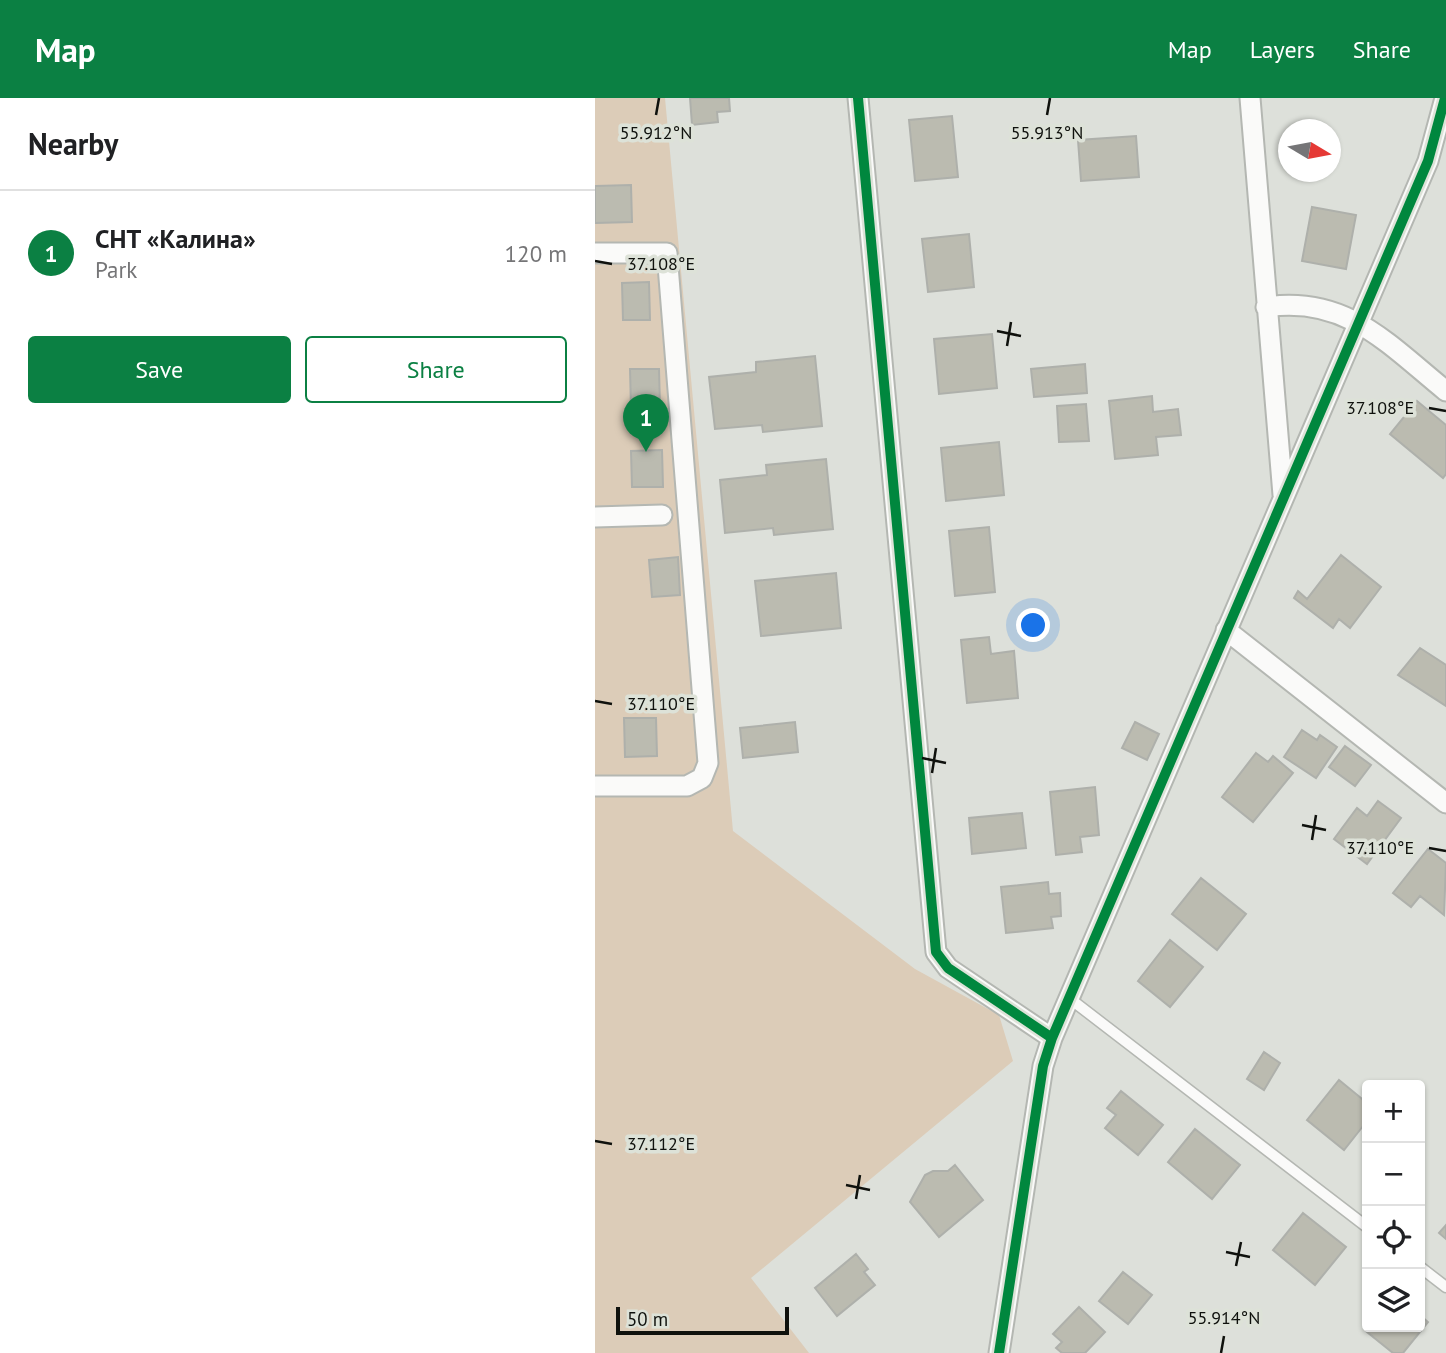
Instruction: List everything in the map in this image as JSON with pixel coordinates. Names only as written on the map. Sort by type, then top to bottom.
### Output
[{"type":"street","points":[[858,98],[936,952],[948,968],[1052,1038]]},
{"type":"street","points":[[1250,98],[1284,498]]},
{"type":"street","points":[[999,1353],[1043,1066],[1052,1038],[1428,161],[1445,98]]},
{"type":"street","points":[[595,253],[667,253],[708,763],[702,778],[687,786],[595,786]]},
{"type":"street","points":[[1266,307],[1293,303],[1332,310],[1360,321],[1446,391]]},
{"type":"street","points":[[595,517],[662,515]]},
{"type":"street","points":[[1226,630],[1446,803]]},
{"type":"lane","points":[[1069,998],[1362,1223]]},
{"type":"lane","points":[[1423,1269],[1446,1287]]},
{"type":"shaded area","points":[[595,98],[665,98],[733,831],[915,969],[999,1015],[1013,1061],[751,1278],[809,1353],[595,1353]]},
{"type":"building","points":[[690,98],[729,98],[730,111],[717,112],[718,122],[692,125]]},
{"type":"building","points":[[952,116],[958,177],[915,181],[909,120]]},
{"type":"building","points":[[1136,136],[1139,177],[1081,181],[1078,140]]},
{"type":"building","points":[[631,185],[632,222],[595,223],[595,186]]},
{"type":"building","points":[[1312,207],[1356,215],[1346,269],[1302,261]]},
{"type":"building","points":[[969,234],[974,287],[928,292],[922,239]]},
{"type":"building","points":[[649,282],[650,320],[623,320],[622,283]]},
{"type":"building","points":[[992,334],[997,388],[939,394],[934,339]]},
{"type":"building","points":[[815,356],[822,426],[763,432],[762,425],[715,429],[709,377],[756,372],[756,362]]},
{"type":"building","points":[[1085,364],[1087,393],[1034,397],[1031,369]]},
{"type":"building","points":[[630,369],[659,369],[660,407],[631,408]]},
{"type":"building","points":[[1152,396],[1153,412],[1178,409],[1181,435],[1156,437],[1158,455],[1115,459],[1109,401]]},
{"type":"building","points":[[1417,401],[1446,425],[1446,474],[1443,478],[1390,434]]},
{"type":"building","points":[[1086,404],[1089,441],[1059,442],[1057,406]]},
{"type":"building","points":[[999,442],[1004,495],[946,501],[941,448]]},
{"type":"building","points":[[662,450],[663,487],[632,487],[631,451]]},
{"type":"building","points":[[826,459],[833,529],[774,535],[773,528],[725,533],[720,480],[767,475],[766,465]]},
{"type":"building","points":[[989,527],[995,592],[955,596],[949,531]]},
{"type":"building","points":[[1341,555],[1381,587],[1350,628],[1339,619],[1333,628],[1294,598],[1298,591],[1307,599]]},
{"type":"building","points":[[678,557],[680,595],[652,597],[649,560]]},
{"type":"building","points":[[836,573],[841,628],[761,636],[755,581]]},
{"type":"building","points":[[989,637],[991,654],[1014,651],[1018,698],[967,703],[961,640]]},
{"type":"building","points":[[1420,648],[1446,665],[1446,706],[1398,675]]},
{"type":"building","points":[[624,718],[656,718],[657,756],[625,757]]},
{"type":"building","points":[[795,722],[798,752],[743,758],[740,728]]},
{"type":"building","points":[[1135,722],[1159,734],[1147,760],[1122,748]]},
{"type":"building","points":[[1302,730],[1317,740],[1320,735],[1337,747],[1316,778],[1284,757]]},
{"type":"building","points":[[1345,746],[1371,765],[1355,786],[1329,767]]},
{"type":"building","points":[[1256,753],[1268,762],[1273,756],[1293,773],[1253,822],[1222,797]]},
{"type":"building","points":[[1095,787],[1099,835],[1080,837],[1082,852],[1056,855],[1050,792]]},
{"type":"building","points":[[1378,801],[1401,818],[1367,864],[1334,839],[1357,808],[1367,816]]},
{"type":"building","points":[[1022,813],[1026,848],[972,854],[969,818]]},
{"type":"building","points":[[1428,849],[1446,863],[1444,915],[1420,896],[1411,907],[1393,893]]},
{"type":"building","points":[[1201,878],[1246,914],[1217,950],[1172,914]]},
{"type":"building","points":[[1048,882],[1049,894],[1060,893],[1061,916],[1051,917],[1053,928],[1006,933],[1001,887]]},
{"type":"building","points":[[1170,940],[1203,967],[1170,1007],[1138,981]]},
{"type":"building","points":[[1264,1052],[1280,1063],[1264,1090],[1247,1079]]},
{"type":"building","points":[[1339,1080],[1362,1099],[1362,1127],[1344,1150],[1307,1120]]},
{"type":"building","points":[[1121,1091],[1163,1125],[1138,1155],[1105,1128],[1116,1115],[1107,1108]]},
{"type":"building","points":[[1195,1129],[1240,1165],[1212,1199],[1168,1162]]},
{"type":"building","points":[[955,1165],[983,1200],[939,1237],[910,1202],[925,1175],[933,1171],[948,1171]]},
{"type":"building","points":[[1303,1213],[1346,1247],[1315,1285],[1273,1250]]},
{"type":"building","points":[[1446,1225],[1446,1239],[1439,1233]]},
{"type":"building","points":[[856,1254],[868,1269],[864,1272],[875,1285],[837,1316],[815,1288]]},
{"type":"building","points":[[1123,1272],[1152,1295],[1128,1324],[1099,1301]]},
{"type":"building","points":[[1079,1307],[1105,1332],[1085,1353],[1062,1353],[1056,1348],[1062,1342],[1053,1334]]},
{"type":"building","points":[[1367,1332],[1420,1332],[1403,1353],[1393,1353]]},
{"type":"cycle path","points":[[858,98],[936,952],[948,968],[1052,1038]]},
{"type":"cycle path","points":[[999,1353],[1043,1066],[1052,1038],[1428,161],[1445,98]]},
{"type":"place","name":"СНТ «Калина»","points":[[646,452]]}]
